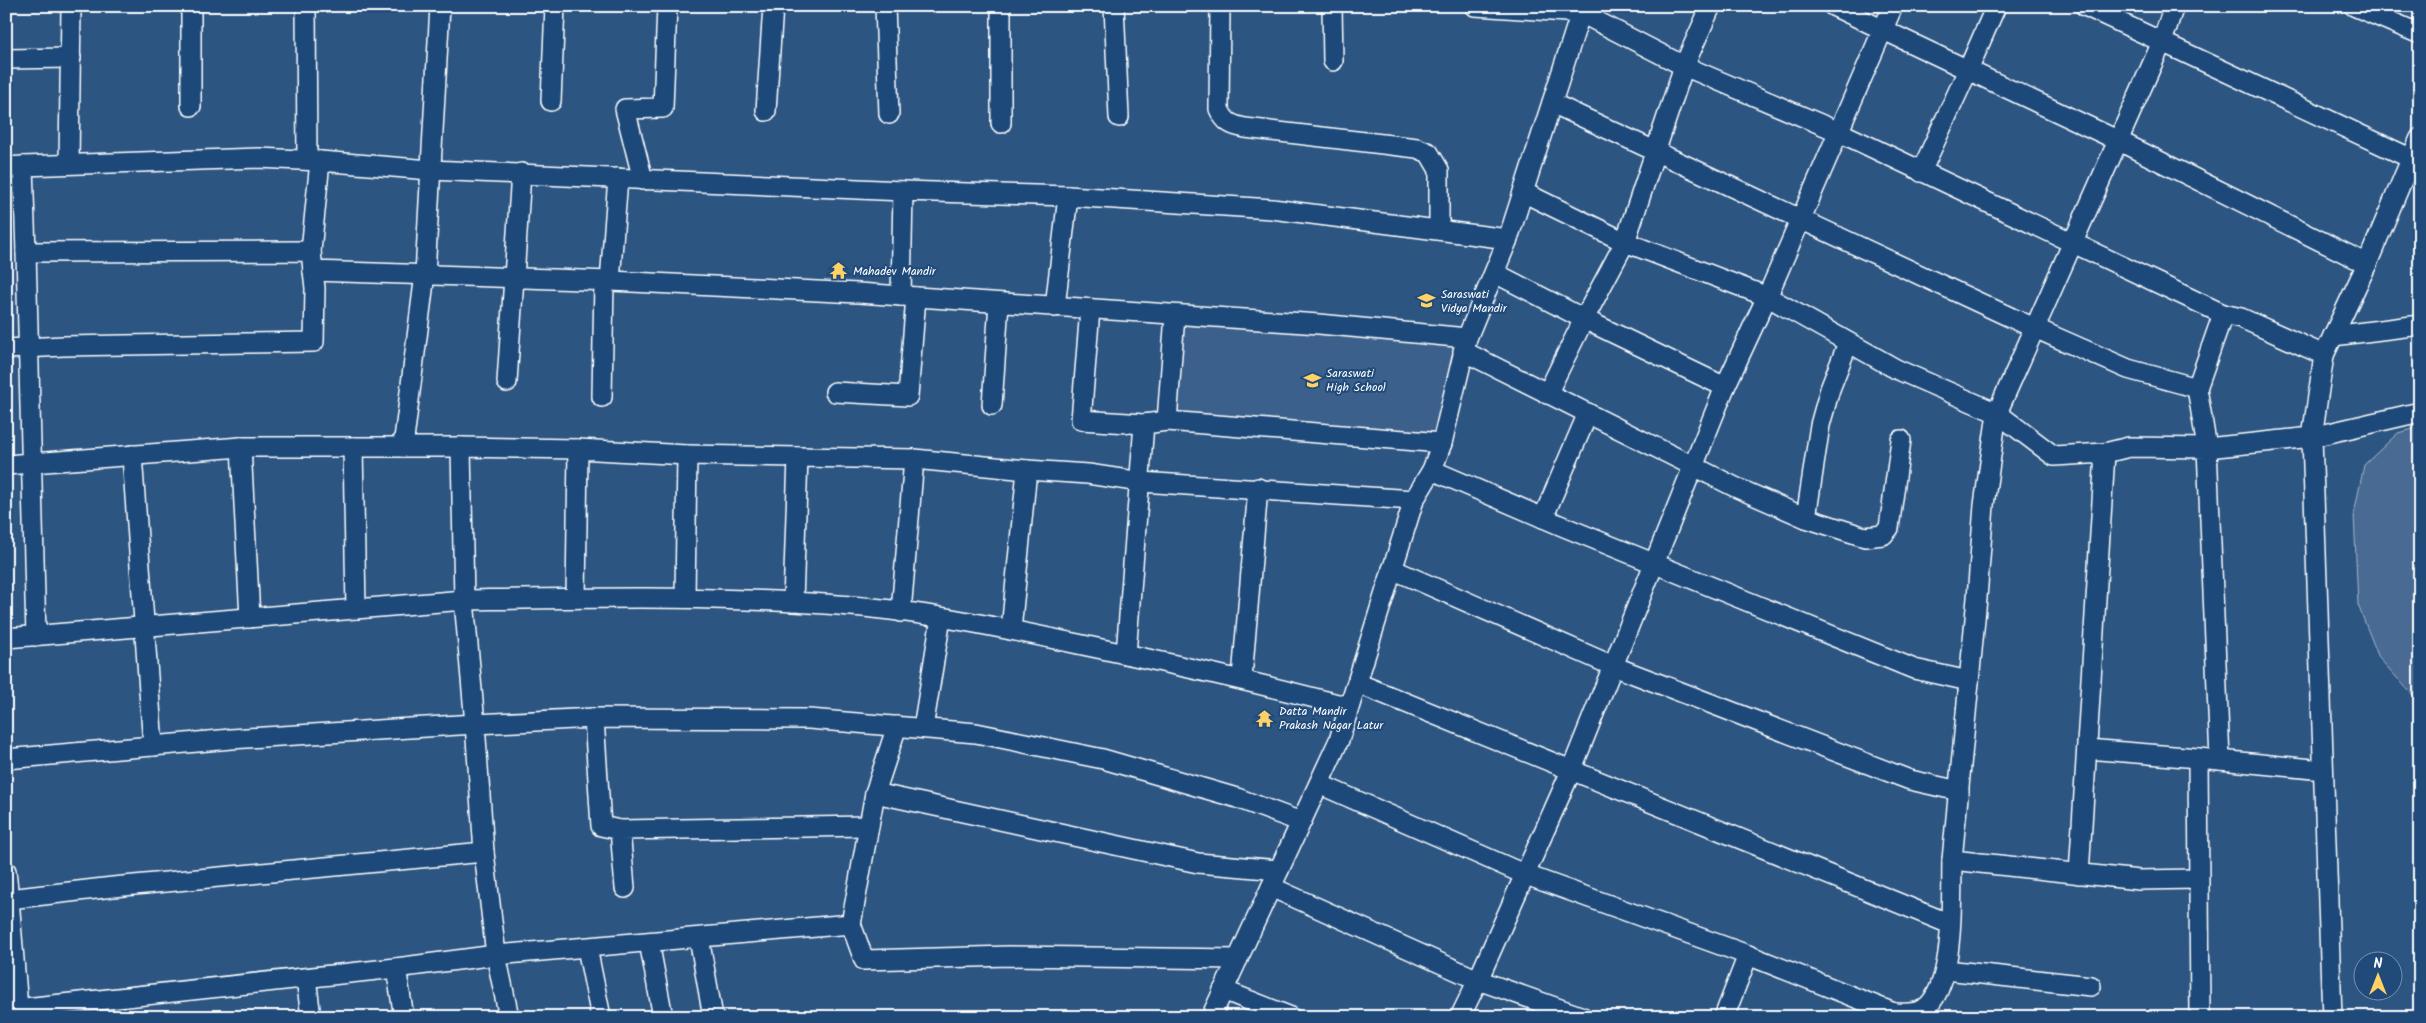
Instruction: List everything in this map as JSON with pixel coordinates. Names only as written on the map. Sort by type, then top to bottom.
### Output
[{"type":"street","points":[[69,164],[71,6]]},
{"type":"street","points":[[191,6],[191,106]]},
{"type":"street","points":[[6,349],[314,342],[315,288],[311,251],[314,161],[306,6]]},
{"type":"street","points":[[403,447],[425,274],[440,6]]},
{"type":"street","points":[[551,101],[555,6]]},
{"type":"street","points":[[642,180],[625,109],[663,108],[667,6]]},
{"type":"street","points":[[766,111],[773,6]]},
{"type":"street","points":[[885,6],[889,114]]},
{"type":"street","points":[[1001,6],[1001,123]]},
{"type":"street","points":[[1114,6],[1119,117]]},
{"type":"street","points":[[1220,6],[1219,109],[1224,120],[1232,126],[1417,148],[1429,153],[1440,170],[1438,230]]},
{"type":"street","points":[[1332,6],[1333,61]]},
{"type":"street","points":[[1475,6],[1582,9],[1684,66],[1839,132],[2223,314],[2240,318],[2324,355]]},
{"type":"street","points":[[1548,394],[1584,319],[1625,242],[1684,66],[1711,6]]},
{"type":"street","points":[[1833,6],[2117,140],[2368,264]]},
{"type":"street","points":[[1460,1017],[1526,875],[1571,771],[1725,387],[1768,297],[1893,6]]},
{"type":"street","points":[[1921,172],[1996,6]]},
{"type":"street","points":[[2085,6],[2410,158]]},
{"type":"street","points":[[1319,784],[1526,875],[1748,955],[1893,1015],[1913,1013],[1924,1009],[1938,991],[1946,970],[1952,860],[1984,505],[1997,413],[2162,42],[2174,6]]},
{"type":"street","points":[[2354,6],[2420,34]]},
{"type":"street","points":[[1211,1017],[1339,740],[1414,500],[1432,470],[1442,443],[1465,345],[1508,239],[1582,9]]},
{"type":"street","points":[[6,59],[71,58]]},
{"type":"street","points":[[1552,103],[2034,328],[2128,369],[2197,388]]},
{"type":"street","points":[[2332,1017],[2312,437],[2324,355],[2368,264],[2410,158],[2420,138]]},
{"type":"street","points":[[36,636],[26,252],[15,167],[259,158],[430,170],[642,180],[1068,196],[1272,209],[1508,239]]},
{"type":"street","points":[[507,382],[521,174]]},
{"type":"street","points":[[602,397],[607,281],[618,178]]},
{"type":"street","points":[[836,392],[908,396],[908,297],[903,191]]},
{"type":"street","points":[[1523,192],[1625,242],[1768,297],[1896,369],[1997,413],[2054,456],[2105,453],[2129,447],[2207,448],[2312,437],[2420,412]]},
{"type":"street","points":[[1055,307],[1068,196]]},
{"type":"street","points":[[26,252],[311,251]]},
{"type":"street","points":[[312,271],[607,281],[908,297],[1319,324],[1465,345],[1548,394],[1735,487],[1806,518],[1865,537],[1883,535],[1889,528],[1901,440]]},
{"type":"street","points":[[1495,273],[1584,319],[1725,387]]},
{"type":"street","points":[[992,405],[999,303]]},
{"type":"street","points":[[1090,309],[1081,420],[1144,424],[1167,421],[1442,443]]},
{"type":"street","points":[[2220,760],[2207,448],[2197,388],[2223,314]]},
{"type":"street","points":[[1167,421],[1175,315]]},
{"type":"street","points":[[2333,336],[2420,324]]},
{"type":"street","points":[[1806,518],[1820,425],[1830,389],[1848,343]]},
{"type":"street","points":[[1543,518],[1588,413]]},
{"type":"street","points":[[1126,654],[1141,482],[1144,424]]},
{"type":"street","points":[[6,464],[241,447],[578,449],[687,455],[914,459],[1088,474],[1141,482],[1258,488],[1414,500]]},
{"type":"street","points":[[241,447],[250,618]]},
{"type":"street","points":[[352,447],[356,609]]},
{"type":"street","points":[[461,447],[464,600],[484,852],[496,955],[509,1017]]},
{"type":"street","points":[[576,598],[578,449]]},
{"type":"street","points":[[2079,874],[2105,453]]},
{"type":"street","points":[[132,455],[146,626],[153,746]]},
{"type":"street","points":[[685,598],[687,455]]},
{"type":"street","points":[[793,602],[798,457]]},
{"type":"street","points":[[901,612],[914,459]]},
{"type":"street","points":[[1011,630],[1027,470]]},
{"type":"street","points":[[1432,470],[1543,518],[1914,669],[1969,681]]},
{"type":"street","points":[[1242,678],[1258,488]]},
{"type":"street","points":[[1392,568],[1614,666],[1910,780],[1959,791]]},
{"type":"street","points":[[6,638],[464,600],[685,598],[793,602],[901,612],[1011,630],[1242,678],[1349,707]]},
{"type":"street","points":[[923,728],[940,618]]},
{"type":"street","points":[[1357,683],[1950,924]]},
{"type":"street","points":[[594,718],[601,826],[620,830],[869,826]]},
{"type":"street","points":[[6,759],[153,746],[475,724],[594,718],[809,719],[976,733],[1103,759],[1237,798],[1301,822]]},
{"type":"street","points":[[897,726],[875,793],[851,924],[864,960],[1009,956],[1238,959]]},
{"type":"street","points":[[2087,749],[2323,770]]},
{"type":"street","points":[[2198,758],[2197,879],[2200,1017]]},
{"type":"street","points":[[875,793],[1198,863],[1279,870]]},
{"type":"street","points":[[620,830],[625,888]]},
{"type":"street","points":[[9,900],[123,886],[484,852]]},
{"type":"street","points":[[1952,860],[2139,880],[2197,879]]},
{"type":"street","points":[[6,871],[9,900],[12,1009],[396,968],[496,955],[851,924]]},
{"type":"street","points":[[1271,887],[1478,980],[1584,1017]]},
{"type":"street","points":[[699,938],[713,1017]]},
{"type":"street","points":[[649,942],[663,1017]]},
{"type":"street","points":[[587,948],[601,1017]]},
{"type":"street","points":[[1724,1017],[1748,955]]},
{"type":"street","points":[[396,968],[404,1017]]},
{"type":"street","points":[[1946,970],[2091,986]]},
{"type":"street","points":[[306,978],[311,1017]]},
{"type":"street","points":[[1223,990],[1291,1017]]},
{"type":"shaded area","name":"Saraswati High School","points":[[1175,315],[1467,338],[1433,443],[1167,421]]},
{"type":"shaded area","points":[[2420,427],[2420,703],[2379,658],[2358,605],[2354,514],[2364,465],[2398,433]]},
{"type":"place","name":"Mahadev Mandir","points":[[839,271]]},
{"type":"place","name":"Saraswati Vidya Mandir","points":[[1427,301]]},
{"type":"place","name":"Saraswati High School","points":[[1312,380]]},
{"type":"place","name":"Datta Mandir Prakash Nagar Latur","points":[[1265,718]]}]
